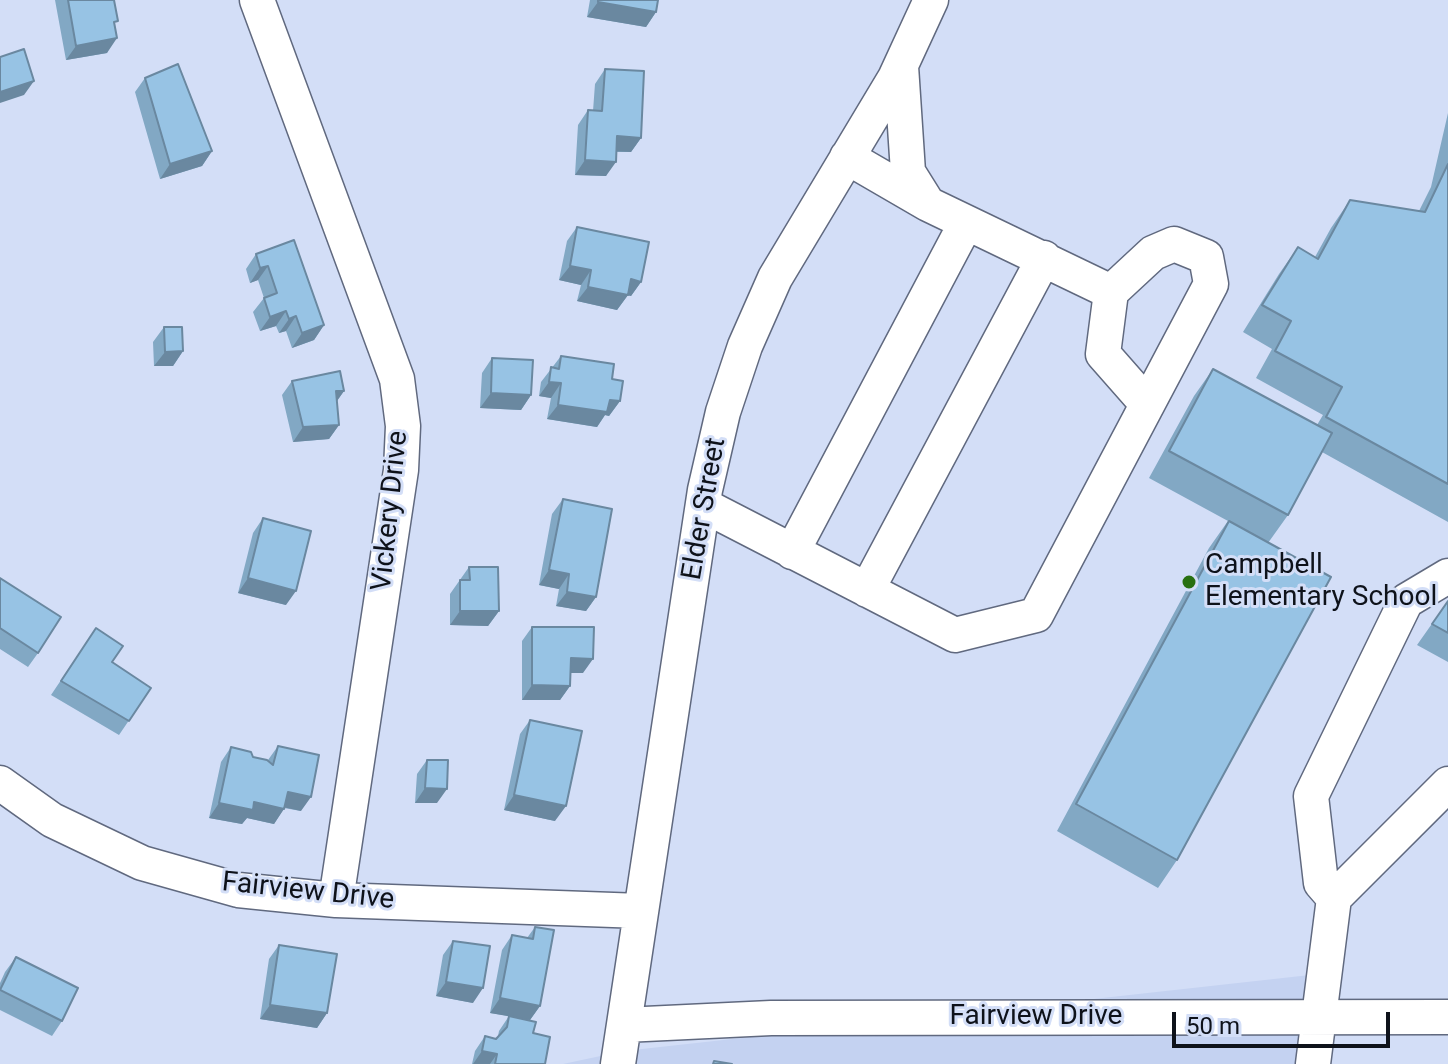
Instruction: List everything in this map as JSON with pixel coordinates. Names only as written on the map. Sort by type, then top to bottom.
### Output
[{"type":"street","name":"Vickery Drive","points":[[257,0],[397,379],[403,426],[401,470],[336,900]]},
{"type":"street","name":"Elder Street","points":[[618,1064],[703,505],[723,412],[745,346],[775,278],[901,66],[931,0]]},
{"type":"street","points":[[901,66],[908,172],[928,204]]},
{"type":"street","points":[[847,157],[928,204],[1111,292]]},
{"type":"street","points":[[792,552],[966,223]]},
{"type":"street","points":[[703,505],[955,635],[1036,615],[1211,284],[1206,257],[1174,244],[1153,253],[1111,292],[1103,354],[1147,404]]},
{"type":"street","points":[[867,590],[1044,258]]},
{"type":"street","points":[[1334,898],[1321,883],[1311,796],[1406,601],[1448,576]]},
{"type":"street","name":"Fairview Drive","points":[[0,783],[52,820],[142,863],[238,890],[336,900],[641,911]]},
{"type":"street","points":[[1313,1064],[1334,898],[1448,784]]},
{"type":"street","name":"Fairview Drive","points":[[624,1025],[787,1018],[1448,1017]]},
{"type":"shaded area","points":[[1319,974],[1331,1064],[563,1064],[624,1051]]},
{"type":"building","points":[[68,0],[114,0],[117,38],[76,46]]},
{"type":"building","points":[[598,0],[658,0],[656,12]]},
{"type":"building","points":[[24,49],[34,81],[0,92],[0,57]]},
{"type":"building","points":[[178,64],[212,151],[170,164],[145,78]]},
{"type":"building","points":[[605,69],[644,71],[641,138],[617,136],[616,162],[585,160],[588,110],[602,111]]},
{"type":"building","points":[[1448,164],[1448,484],[1326,417],[1342,387],[1275,351],[1291,321],[1262,305],[1298,247],[1318,259],[1350,200],[1425,212]]},
{"type":"building","points":[[577,227],[649,242],[641,282],[631,279],[628,295],[588,287],[591,270],[570,266]]},
{"type":"building","points":[[294,240],[324,325],[302,333],[296,316],[289,319],[286,311],[270,317],[264,298],[277,293],[268,266],[260,268],[256,254]]},
{"type":"building","points":[[164,327],[182,327],[183,351],[165,352]]},
{"type":"building","points":[[561,356],[614,364],[612,379],[623,381],[620,401],[610,400],[607,412],[558,405],[561,383],[549,382],[551,367],[559,369]]},
{"type":"building","points":[[492,358],[533,360],[531,395],[491,393]]},
{"type":"building","points":[[1213,369],[1332,433],[1288,515],[1169,451]]},
{"type":"building","points":[[340,371],[344,391],[336,391],[339,425],[303,427],[292,381]]},
{"type":"building","points":[[563,499],[612,509],[596,597],[567,592],[569,574],[549,570]]},
{"type":"building","points":[[263,518],[311,531],[296,591],[248,578]]},
{"type":"building","points":[[1229,521],[1331,577],[1177,860],[1076,804]]},
{"type":"building","points":[[469,567],[498,567],[499,611],[460,611],[460,580],[470,580]]},
{"type":"building","points":[[0,578],[61,617],[38,653],[0,628]]},
{"type":"building","points":[[1448,601],[1448,633],[1432,624]]},
{"type":"building","points":[[532,627],[594,627],[593,659],[571,658],[570,686],[532,685]]},
{"type":"building","points":[[96,628],[123,646],[112,662],[151,688],[129,721],[61,681]]},
{"type":"building","points":[[530,720],[582,731],[566,806],[514,795]]},
{"type":"building","points":[[278,746],[319,755],[311,797],[288,792],[284,809],[254,802],[253,810],[219,803],[231,747],[251,752],[253,757],[267,760],[273,765]]},
{"type":"building","points":[[427,760],[448,760],[447,789],[425,788]]},
{"type":"building","points":[[535,927],[554,930],[540,1006],[500,998],[512,935],[533,939]]},
{"type":"building","points":[[453,941],[490,946],[483,988],[446,982]]},
{"type":"building","points":[[279,945],[337,954],[327,1013],[270,1005]]},
{"type":"building","points":[[16,957],[78,988],[62,1021],[0,990]]},
{"type":"building","points":[[509,1016],[536,1022],[533,1033],[550,1037],[545,1064],[495,1064],[497,1054],[482,1051],[485,1036],[496,1039],[507,1027]]},
{"type":"place","name":"Campbell Elementary School","points":[[1189,582]]}]
